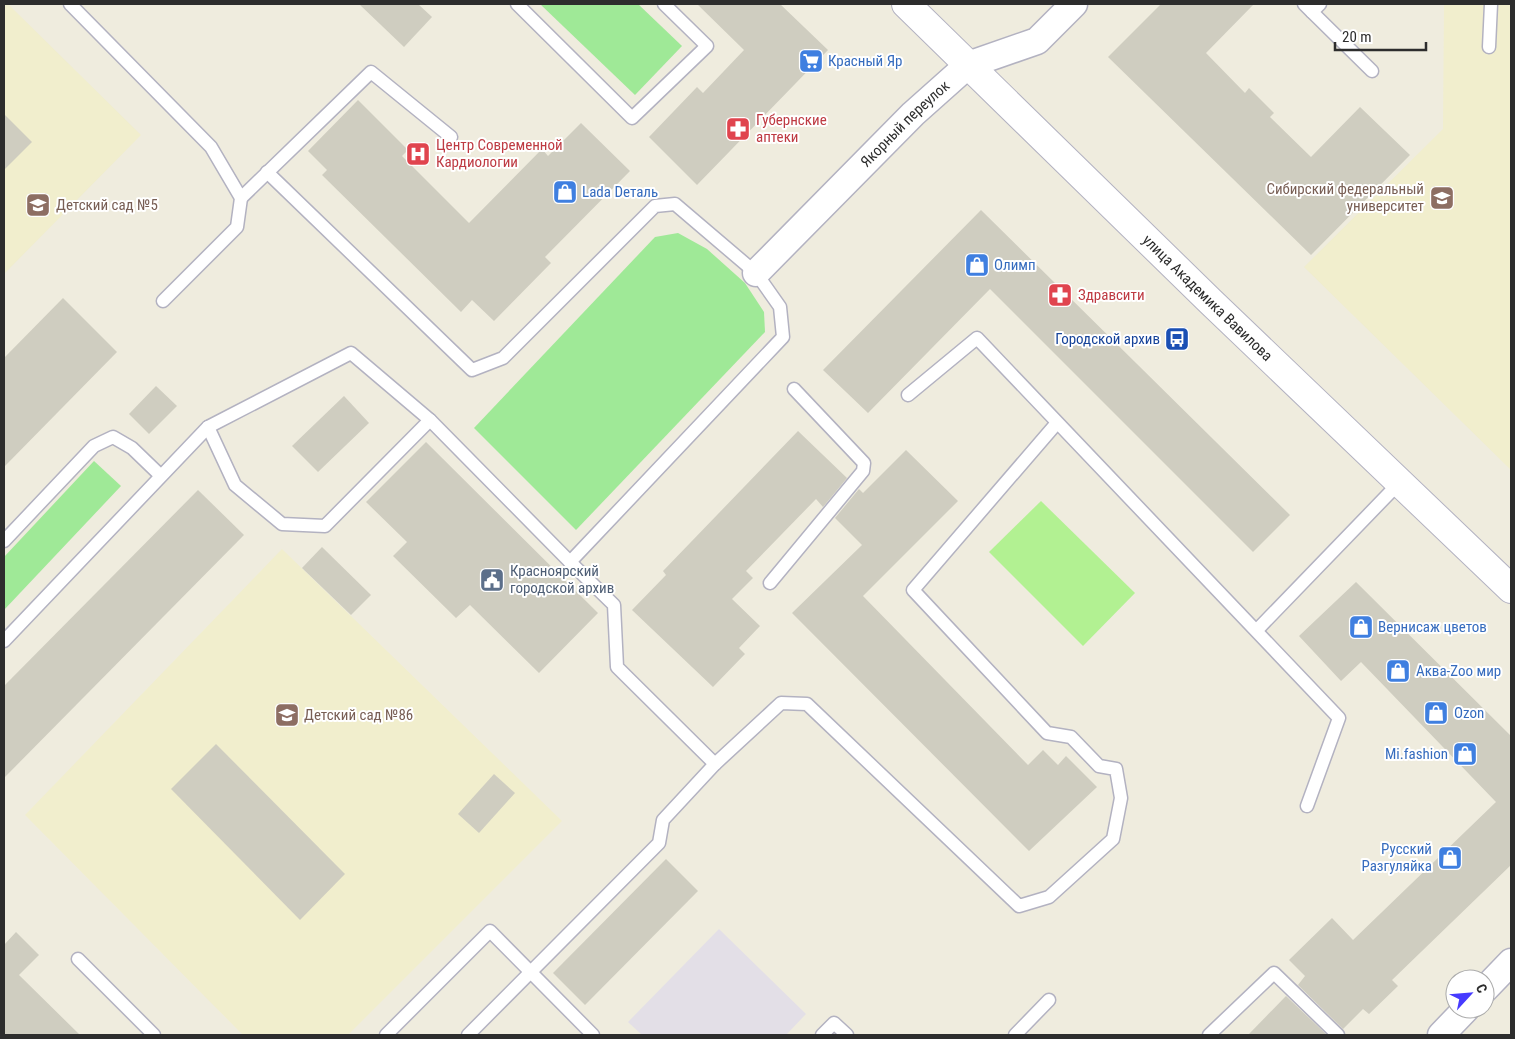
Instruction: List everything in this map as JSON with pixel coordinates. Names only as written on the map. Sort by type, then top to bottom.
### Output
[{"type":"street","name":"улица Академика Вавилова","points":[[906,4],[1040,132],[1210,301],[1511,589]]},
{"type":"street","name":"Якорный переулок","points":[[756,273],[913,114],[968,65],[1038,41],[1074,4]]},
{"type":"street","points":[[1495,979],[1511,962]]},
{"type":"street","points":[[1441,1035],[1456,1019]]},
{"type":"lane","points":[[70,4],[211,147],[241,198]]},
{"type":"lane","points":[[517,4],[632,118],[708,46],[664,4]]},
{"type":"lane","points":[[1489,47],[1491,4]]},
{"type":"lane","points":[[1312,7],[1372,71]]},
{"type":"lane","points":[[163,301],[237,227],[241,198],[371,72],[451,137]]},
{"type":"lane","points":[[267,172],[472,370],[503,358],[655,206],[675,204],[756,273],[780,307],[783,337],[570,562]]},
{"type":"lane","points":[[908,395],[977,338],[1056,424],[1257,630],[1339,718],[1307,806]]},
{"type":"lane","points":[[4,641],[208,427],[351,353],[430,420],[614,604],[617,668],[715,764]]},
{"type":"lane","points":[[770,583],[863,471],[864,463],[794,389]]},
{"type":"lane","points":[[208,427],[235,484],[282,524],[324,526],[430,420]]},
{"type":"lane","points":[[468,1035],[532,973],[659,843],[663,820],[715,764],[781,703],[808,704],[1019,906],[1049,897],[1113,839],[1120,798],[1116,769],[1099,766],[1071,737],[1047,733],[913,590],[1056,424]]},
{"type":"lane","points":[[4,541],[94,446],[113,436],[132,448],[160,476]]},
{"type":"lane","points":[[1257,630],[1400,482]]},
{"type":"lane","points":[[386,1035],[490,931],[593,1035]]},
{"type":"lane","points":[[78,958],[154,1035]]},
{"type":"lane","points":[[1209,1035],[1274,973],[1338,1035]]},
{"type":"lane","points":[[1015,1035],[1049,1000]]},
{"type":"lane","points":[[822,1035],[834,1023],[847,1035]]},
{"type":"shaded area","name":"Детский сад №5","points":[[4,4],[8,4],[141,135],[4,274]]},
{"type":"shaded area","name":"Сибирский федеральный университет","points":[[1444,4],[1511,4],[1511,470],[1304,267],[1443,129]]},
{"type":"shaded area","name":"Детский сад №86","points":[[282,549],[562,821],[348,1035],[243,1035],[25,815]]},
{"type":"shaded area","points":[[719,929],[806,1014],[786,1035],[642,1035],[628,1022]]},
{"type":"green space","points":[[540,4],[638,4],[682,46],[635,95]]},
{"type":"green space","points":[[678,233],[707,249],[745,283],[764,312],[765,332],[576,530],[474,428],[655,237]]},
{"type":"green space","points":[[94,461],[121,486],[4,610],[4,557]]},
{"type":"green space","points":[[1041,501],[1135,593],[1083,646],[989,552]]},
{"type":"building","points":[[359,4],[418,4],[432,17],[404,47]]},
{"type":"building","points":[[697,4],[780,4],[828,50],[697,185],[649,137],[697,87],[703,93],[744,50]]},
{"type":"building","points":[[1161,4],[1254,4],[1206,53],[1245,93],[1249,88],[1274,113],[1270,117],[1311,157],[1360,107],[1410,155],[1311,255],[1108,57]]},
{"type":"building","points":[[358,100],[408,150],[402,156],[469,223],[542,149],[548,156],[581,123],[630,171],[545,257],[551,263],[494,321],[472,300],[461,312],[322,175],[327,170],[308,151]]},
{"type":"building","points":[[4,114],[32,142],[4,170]]},
{"type":"building","points":[[981,210],[1290,515],[1253,552],[990,289],[868,413],[823,370]]},
{"type":"building","points":[[63,298],[117,352],[4,467],[4,358]]},
{"type":"building","points":[[156,386],[177,406],[149,434],[129,414]]},
{"type":"building","points":[[344,396],[369,423],[318,472],[292,446]]},
{"type":"building","points":[[798,431],[847,478],[823,507],[816,499],[746,571],[753,578],[732,599],[760,626],[739,648],[745,654],[713,687],[632,610],[666,575],[663,571]]},
{"type":"building","name":"Красноярский городской архив","points":[[426,442],[598,613],[539,673],[470,605],[456,618],[393,556],[407,542],[366,502]]},
{"type":"building","points":[[906,450],[958,501],[863,596],[1028,765],[1043,750],[1058,765],[1066,756],[1097,787],[1029,851],[792,613],[862,545],[835,518],[859,489],[863,493]]},
{"type":"building","points":[[198,490],[244,535],[4,778],[4,686]]},
{"type":"building","points":[[322,547],[371,595],[351,615],[302,568]]},
{"type":"building","points":[[1356,582],[1511,736],[1511,865],[1392,980],[1398,986],[1369,1014],[1363,1009],[1343,1029],[1298,985],[1305,976],[1289,960],[1332,918],[1353,940],[1496,802],[1361,662],[1341,681],[1299,636]]},
{"type":"building","points":[[216,744],[345,874],[300,920],[171,789]]},
{"type":"building","points":[[494,774],[515,793],[479,833],[458,814]]},
{"type":"building","points":[[666,859],[698,891],[585,1005],[553,973]]},
{"type":"building","points":[[16,932],[39,955],[19,975],[80,1035],[4,1035],[4,945]]},
{"type":"building","points":[[1286,996],[1327,1035],[1248,1035]]},
{"type":"place","name":"Красный Яр","points":[[811,61]]},
{"type":"place","name":"Губернские аптеки","points":[[738,129]]},
{"type":"place","name":"Центр Современной Кардиологии","points":[[418,154]]},
{"type":"place","name":"Lada Dеталь","points":[[565,192]]},
{"type":"place","name":"Сибирский федеральный университет","points":[[1442,198]]},
{"type":"place","name":"Детский сад №5","points":[[38,205]]},
{"type":"place","name":"Олимп","points":[[977,265]]},
{"type":"place","name":"Здравсити","points":[[1060,295]]},
{"type":"place","name":"Городской архив","points":[[1177,339]]},
{"type":"place","name":"Красноярский городской архив","points":[[492,580]]},
{"type":"place","name":"Вернисаж цветов","points":[[1361,627]]},
{"type":"place","name":"Аква-Zoo мир","points":[[1398,671]]},
{"type":"place","name":"Ozon","points":[[1436,713]]},
{"type":"place","name":"Детский сад №86","points":[[287,715]]},
{"type":"place","name":"Mi.fashion","points":[[1465,754]]},
{"type":"place","name":"Русский Разгуляйка","points":[[1450,858]]}]
